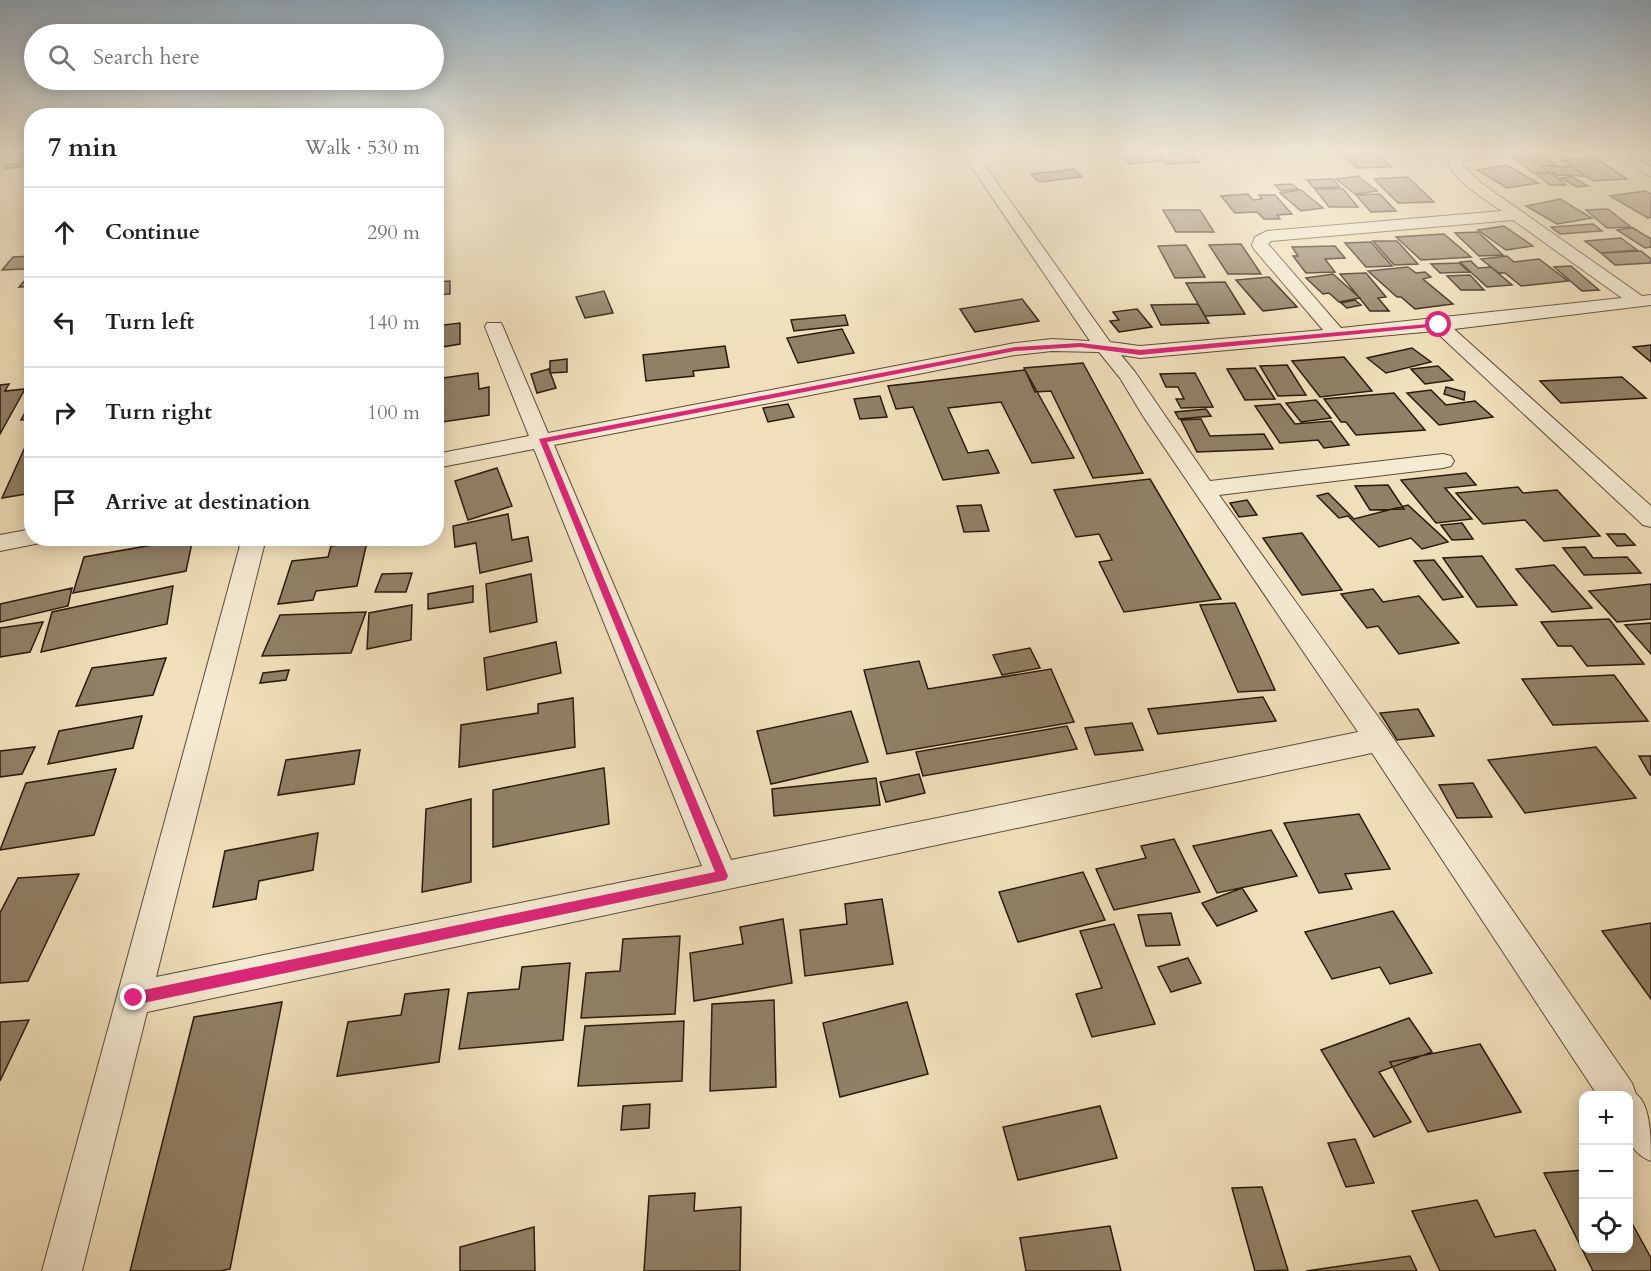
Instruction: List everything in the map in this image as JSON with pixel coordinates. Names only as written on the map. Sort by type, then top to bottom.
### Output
[{"type":"street","points":[[1008,209],[1104,347],[1128,376],[1150,412],[1378,740],[1616,1091]]},
{"type":"street","points":[[1508,209],[1645,301]]},
{"type":"street","points":[[1335,333],[1260,244],[1261,240],[1267,236],[1516,215]]},
{"type":"street","points":[[444,459],[1015,349],[1071,345],[1140,352],[1439,325],[1645,301]]},
{"type":"street","points":[[1439,325],[1651,519]]},
{"type":"street","points":[[494,327],[722,876]]},
{"type":"street","points":[[1204,489],[1443,461]]},
{"type":"street","points":[[0,543],[24,538]]},
{"type":"street","points":[[62,1271],[252,546]]},
{"type":"street","points":[[134,998],[1378,740]]},
{"type":"street","points":[[1633,1115],[1651,1142]]},
{"type":"building","points":[[1232,209],[1288,209],[1292,214],[1277,215],[1280,219],[1264,219],[1257,212],[1235,213]]},
{"type":"building","points":[[1369,209],[1396,211],[1371,212]]},
{"type":"building","points":[[1532,209],[1577,209],[1592,218],[1557,224]]},
{"type":"building","points":[[1608,209],[1631,227],[1607,228],[1586,210]]},
{"type":"building","points":[[1633,209],[1651,209],[1651,217],[1648,218]]},
{"type":"building","points":[[1163,210],[1200,210],[1214,232],[1176,232]]},
{"type":"building","points":[[1593,224],[1602,231],[1560,234],[1551,227]]},
{"type":"building","points":[[1504,226],[1533,246],[1506,250],[1478,230]]},
{"type":"building","points":[[1633,228],[1651,239],[1651,247],[1645,248],[1617,230]]},
{"type":"building","points":[[1478,232],[1503,255],[1479,256],[1455,233]]},
{"type":"building","points":[[1444,234],[1471,257],[1421,260],[1396,237]]},
{"type":"building","points":[[1621,238],[1637,250],[1601,253],[1585,241]]},
{"type":"building","points":[[1373,241],[1397,241],[1418,264],[1394,265]]},
{"type":"building","points":[[1371,242],[1392,266],[1366,267],[1345,243]]},
{"type":"building","points":[[1241,244],[1261,274],[1228,274],[1209,245]]},
{"type":"building","points":[[1186,245],[1205,277],[1175,278],[1158,246]]},
{"type":"building","points":[[1335,246],[1345,258],[1325,259],[1335,272],[1306,273],[1293,256],[1298,256],[1292,247]]},
{"type":"building","points":[[1641,251],[1651,259],[1651,263],[1615,265],[1601,253]]},
{"type":"building","points":[[24,256],[24,269],[2,270],[13,257]]},
{"type":"building","points":[[1507,256],[1514,262],[1539,259],[1568,281],[1521,286],[1505,273],[1499,273],[1481,259]]},
{"type":"building","points":[[1471,261],[1478,268],[1491,267],[1512,285],[1487,287],[1460,262]]},
{"type":"building","points":[[1459,263],[1469,272],[1440,273],[1431,264]]},
{"type":"building","points":[[1571,266],[1599,290],[1582,291],[1554,267]]},
{"type":"building","points":[[1408,267],[1416,273],[1425,272],[1431,277],[1423,279],[1453,304],[1415,309],[1401,297],[1397,297],[1368,271]]},
{"type":"building","points":[[1366,273],[1386,297],[1378,298],[1389,311],[1370,311],[1340,274]]},
{"type":"building","points":[[1333,274],[1360,298],[1339,302],[1329,293],[1323,294],[1306,278]]},
{"type":"building","points":[[1470,275],[1484,290],[1461,290],[1447,276]]},
{"type":"building","points":[[1269,277],[1297,307],[1263,311],[1236,280]]},
{"type":"building","points":[[444,281],[450,281],[450,294],[444,294]]},
{"type":"building","points":[[1225,282],[1245,314],[1205,316],[1186,283]]},
{"type":"building","points":[[604,291],[613,313],[585,318],[576,297]]},
{"type":"building","points":[[1022,299],[1039,321],[975,332],[960,309]]},
{"type":"building","points":[[1355,300],[1361,305],[1347,308],[1341,303]]},
{"type":"building","points":[[1198,304],[1209,323],[1161,325],[1151,305]]},
{"type":"building","points":[[1137,309],[1152,327],[1119,332],[1110,321],[1119,320],[1113,312]]},
{"type":"building","points":[[845,315],[848,325],[794,331],[791,320]]},
{"type":"building","points":[[460,323],[460,344],[444,347],[444,325]]},
{"type":"building","points":[[842,329],[854,353],[798,363],[787,338]]},
{"type":"building","points":[[1651,345],[1651,362],[1633,347]]},
{"type":"building","points":[[725,346],[729,367],[693,371],[694,376],[646,381],[643,355]]},
{"type":"building","points":[[1412,348],[1431,362],[1386,373],[1367,358]]},
{"type":"building","points":[[1344,357],[1372,391],[1320,397],[1292,361]]},
{"type":"building","points":[[567,359],[567,372],[550,373],[550,361]]},
{"type":"building","points":[[1083,363],[1143,473],[1093,478],[1051,391],[1035,392],[1024,368]]},
{"type":"building","points":[[1287,365],[1306,395],[1278,396],[1260,366]]},
{"type":"building","points":[[1438,366],[1453,380],[1425,384],[1411,369]]},
{"type":"building","points":[[1255,368],[1275,399],[1245,400],[1227,369]]},
{"type":"building","points":[[549,369],[556,388],[537,393],[531,374]]},
{"type":"building","points":[[1025,370],[1074,458],[1032,463],[1001,402],[948,408],[968,453],[988,450],[999,473],[943,480],[913,407],[896,409],[888,386]]},
{"type":"building","points":[[478,373],[479,389],[489,387],[489,415],[444,422],[444,378]]},
{"type":"building","points":[[1195,373],[1213,407],[1181,408],[1176,399],[1184,399],[1178,387],[1166,387],[1160,374]]},
{"type":"building","points":[[1622,377],[1646,398],[1561,403],[1540,381]]},
{"type":"building","points":[[9,384],[5,391],[24,391],[0,434],[0,385]]},
{"type":"building","points":[[1446,387],[1465,392],[1464,400],[1444,394]]},
{"type":"building","points":[[1431,390],[1446,405],[1475,401],[1493,417],[1439,425],[1407,393]]},
{"type":"building","points":[[1394,393],[1425,430],[1356,435],[1346,422],[1341,422],[1324,399]]},
{"type":"building","points":[[880,396],[887,417],[860,419],[854,399]]},
{"type":"building","points":[[1316,400],[1331,418],[1301,422],[1286,403]]},
{"type":"building","points":[[788,404],[794,417],[768,422],[763,408]]},
{"type":"building","points":[[1280,404],[1295,424],[1331,421],[1349,445],[1324,448],[1318,440],[1280,443],[1255,406]]},
{"type":"building","points":[[1206,409],[1211,416],[1179,419],[1175,412]]},
{"type":"building","points":[[1201,419],[1210,436],[1264,434],[1273,449],[1197,452],[1181,420]]},
{"type":"building","points":[[24,449],[24,494],[2,498]]},
{"type":"building","points":[[497,468],[512,506],[468,520],[455,481]]},
{"type":"building","points":[[1466,473],[1476,485],[1445,488],[1472,519],[1436,523],[1401,480]]},
{"type":"building","points":[[1150,479],[1221,599],[1124,612],[1099,562],[1112,560],[1099,534],[1076,537],[1054,490]]},
{"type":"building","points":[[1388,485],[1404,509],[1370,510],[1355,486]]},
{"type":"building","points":[[1518,487],[1523,493],[1557,490],[1600,536],[1544,541],[1525,520],[1483,524],[1456,493]]},
{"type":"building","points":[[1328,493],[1354,519],[1408,505],[1448,542],[1422,549],[1411,538],[1379,547],[1348,516],[1339,518],[1317,496]]},
{"type":"building","points":[[1247,500],[1257,515],[1239,517],[1230,503]]},
{"type":"building","points":[[981,505],[989,531],[964,532],[957,506]]},
{"type":"building","points":[[508,514],[512,540],[528,537],[532,561],[480,573],[476,543],[455,547],[453,526]]},
{"type":"building","points":[[1462,523],[1473,539],[1452,540],[1441,525]]},
{"type":"building","points":[[1302,533],[1342,590],[1302,595],[1263,538]]},
{"type":"building","points":[[1607,534],[1625,534],[1635,545],[1617,546]]},
{"type":"building","points":[[147,546],[191,546],[186,571],[73,593],[84,557]]},
{"type":"building","points":[[331,546],[366,546],[357,586],[316,591],[313,600],[278,604],[292,561],[328,557]]},
{"type":"building","points":[[1585,547],[1593,558],[1627,557],[1641,573],[1584,575],[1563,548]]},
{"type":"building","points":[[1482,556],[1517,605],[1477,607],[1443,558]]},
{"type":"building","points":[[1434,560],[1463,597],[1443,600],[1414,561]]},
{"type":"building","points":[[1554,565],[1592,608],[1552,612],[1516,569]]},
{"type":"building","points":[[412,573],[406,592],[375,592],[382,574]]},
{"type":"building","points":[[531,574],[537,622],[490,632],[486,584]]},
{"type":"building","points":[[1651,584],[1651,619],[1617,622],[1589,591]]},
{"type":"building","points":[[173,586],[167,624],[41,652],[52,612]]},
{"type":"building","points":[[473,586],[473,602],[428,609],[428,594]]},
{"type":"building","points":[[72,588],[68,606],[0,622],[0,604]]},
{"type":"building","points":[[1373,589],[1383,602],[1419,596],[1459,643],[1399,654],[1378,626],[1367,628],[1341,594]]},
{"type":"building","points":[[1235,603],[1275,690],[1238,692],[1200,605]]},
{"type":"building","points":[[412,605],[411,640],[367,649],[369,613]]},
{"type":"building","points":[[366,612],[351,653],[262,656],[280,615]]},
{"type":"building","points":[[1609,619],[1644,664],[1587,666],[1572,646],[1558,646],[1541,622]]},
{"type":"building","points":[[43,622],[30,652],[0,657],[0,628]]},
{"type":"building","points":[[1651,623],[1651,654],[1625,625]]},
{"type":"building","points":[[556,642],[561,673],[487,690],[484,658]]},
{"type":"building","points":[[1030,648],[1040,668],[1002,675],[993,655]]},
{"type":"building","points":[[166,658],[153,695],[76,706],[92,668]]},
{"type":"building","points":[[919,661],[928,689],[1051,669],[1074,722],[887,754],[864,670]]},
{"type":"building","points":[[289,670],[286,680],[260,683],[263,673]]},
{"type":"building","points":[[1614,675],[1648,721],[1553,725],[1522,679]]},
{"type":"building","points":[[1263,697],[1276,721],[1158,734],[1148,709]]},
{"type":"building","points":[[573,698],[575,747],[459,767],[461,725],[538,713],[538,704]]},
{"type":"building","points":[[1418,709],[1434,736],[1397,740],[1380,713]]},
{"type":"building","points":[[851,711],[868,762],[771,784],[757,731]]},
{"type":"building","points":[[142,716],[133,748],[48,764],[59,731]]},
{"type":"building","points":[[1132,723],[1143,750],[1095,755],[1085,728]]},
{"type":"building","points":[[1067,726],[1077,749],[923,776],[916,752]]},
{"type":"building","points":[[35,747],[22,774],[0,777],[0,751]]},
{"type":"building","points":[[1596,747],[1636,798],[1525,813],[1488,760]]},
{"type":"building","points":[[360,750],[354,784],[278,795],[286,760]]},
{"type":"building","points":[[1639,756],[1651,756],[1651,775],[1650,775]]},
{"type":"building","points":[[604,768],[609,824],[493,847],[493,790]]},
{"type":"building","points":[[116,769],[94,835],[0,850],[26,783]]},
{"type":"building","points":[[919,774],[925,793],[886,802],[880,782]]},
{"type":"building","points":[[876,778],[880,805],[774,816],[772,789]]},
{"type":"building","points":[[1473,783],[1492,817],[1457,818],[1439,785]]},
{"type":"building","points":[[471,799],[471,882],[422,892],[426,809]]},
{"type":"building","points":[[1359,814],[1390,869],[1345,874],[1352,889],[1319,893],[1284,823]]},
{"type":"building","points":[[1271,830],[1297,876],[1217,893],[1193,846]]},
{"type":"building","points":[[318,833],[313,870],[259,881],[256,899],[213,907],[225,851]]},
{"type":"building","points":[[1174,839],[1200,892],[1114,910],[1096,869],[1146,858],[1141,846]]},
{"type":"building","points":[[1083,872],[1105,920],[1018,942],[999,892]]},
{"type":"building","points":[[79,874],[28,981],[0,983],[0,913],[18,878]]},
{"type":"building","points":[[1242,888],[1257,911],[1217,926],[1202,903]]},
{"type":"building","points":[[882,899],[893,964],[805,976],[800,930],[847,924],[845,904]]},
{"type":"building","points":[[1393,911],[1432,973],[1390,984],[1380,967],[1332,979],[1305,932]]},
{"type":"building","points":[[1171,913],[1180,945],[1146,946],[1138,915]]},
{"type":"building","points":[[783,919],[792,983],[694,1001],[690,953],[743,944],[740,927]]},
{"type":"building","points":[[1651,923],[1651,999],[1602,931]]},
{"type":"building","points":[[1114,924],[1155,1024],[1092,1037],[1076,994],[1102,988],[1080,931]]},
{"type":"building","points":[[680,936],[675,1014],[581,1018],[586,973],[620,971],[623,939]]},
{"type":"building","points":[[1188,958],[1201,983],[1171,992],[1158,967]]},
{"type":"building","points":[[570,963],[563,1040],[459,1049],[468,993],[519,989],[522,967]]},
{"type":"building","points":[[449,989],[439,1062],[337,1076],[348,1022],[401,1015],[405,994]]},
{"type":"building","points":[[774,1000],[776,1087],[710,1091],[712,1004]]},
{"type":"building","points":[[282,1002],[230,1269],[130,1271],[194,1017]]},
{"type":"building","points":[[907,1002],[928,1074],[840,1097],[823,1023]]},
{"type":"building","points":[[1409,1018],[1432,1052],[1379,1072],[1411,1122],[1374,1137],[1321,1050]]},
{"type":"building","points":[[29,1020],[0,1081],[0,1022]]},
{"type":"building","points":[[684,1021],[682,1081],[578,1086],[585,1026]]},
{"type":"building","points":[[1480,1044],[1521,1112],[1428,1132],[1390,1062]]},
{"type":"building","points":[[650,1104],[649,1128],[621,1130],[623,1106]]},
{"type":"building","points":[[1100,1106],[1117,1158],[1018,1180],[1003,1127]]},
{"type":"building","points":[[1355,1139],[1374,1183],[1346,1187],[1328,1143]]},
{"type":"building","points":[[1579,1170],[1579,1243],[1544,1173]]},
{"type":"building","points":[[1262,1187],[1288,1270],[1255,1271],[1232,1188]]},
{"type":"building","points":[[695,1193],[694,1211],[741,1207],[740,1271],[644,1271],[649,1196]]},
{"type":"building","points":[[1477,1200],[1495,1237],[1535,1230],[1556,1271],[1440,1271],[1412,1211]]},
{"type":"building","points":[[1633,1225],[1651,1258],[1651,1271],[1593,1271],[1584,1253],[1633,1253]]},
{"type":"building","points":[[1110,1226],[1121,1271],[1026,1271],[1020,1238]]},
{"type":"building","points":[[534,1227],[535,1271],[460,1271],[460,1247]]},
{"type":"building","points":[[1410,1256],[1417,1271],[1306,1271]]},
{"type":"route","points":[[134,998],[722,876],[542,441],[1015,349],[1080,345],[1140,352],[1439,325]]}]
